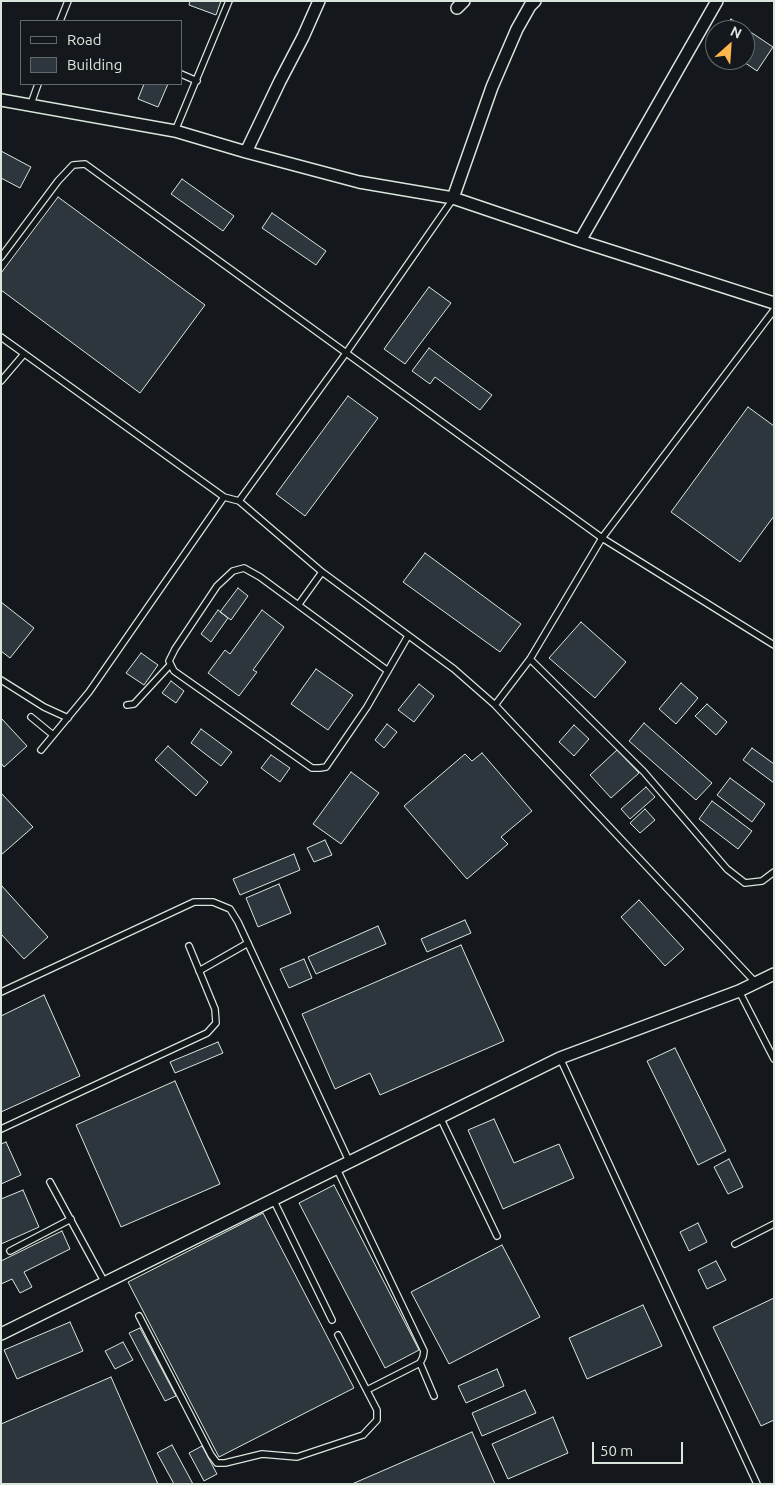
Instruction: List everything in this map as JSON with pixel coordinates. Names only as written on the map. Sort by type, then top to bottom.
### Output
[{"type":"street","points":[[246,152],[319,1]]},
{"type":"street","points":[[453,198],[492,87],[517,29],[530,6],[535,1]]},
{"type":"street","points":[[580,241],[717,1]]},
{"type":"street","points":[[1,100],[175,131],[359,182],[453,198],[774,303]]},
{"type":"street","points":[[1,1334],[560,1058],[740,991],[774,974]]},
{"type":"lane","points":[[60,20],[68,1]]},
{"type":"lane","points":[[175,131],[229,1]]},
{"type":"lane","points":[[182,74],[197,81]]},
{"type":"lane","points":[[31,104],[38,85]]},
{"type":"lane","points":[[1,257],[58,181],[73,165],[84,164],[602,538],[774,645]]},
{"type":"lane","points":[[239,501],[453,198]]},
{"type":"lane","points":[[495,705],[530,659],[602,538],[774,310]]},
{"type":"lane","points":[[1,336],[224,497],[239,501],[322,572],[454,669],[495,705],[756,983]]},
{"type":"lane","points":[[1,381],[24,354]]},
{"type":"lane","points":[[41,750],[89,692],[224,497]]},
{"type":"lane","points":[[388,671],[260,576],[244,568],[233,571],[217,586],[169,661],[174,671],[312,768],[320,768],[326,767],[368,707],[408,636]]},
{"type":"lane","points":[[299,604],[322,572]]},
{"type":"lane","points":[[530,659],[644,772],[727,870],[745,882],[762,881],[774,872]]},
{"type":"lane","points":[[127,705],[134,704],[170,665]]},
{"type":"lane","points":[[1,680],[44,707],[68,718]]},
{"type":"lane","points":[[31,718],[54,735]]},
{"type":"lane","points":[[1,992],[194,902],[213,902],[230,909],[248,943],[349,1161]]},
{"type":"lane","points":[[199,971],[248,943]]},
{"type":"lane","points":[[1,1129],[207,1033],[216,1023],[215,1009],[189,946]]},
{"type":"lane","points":[[740,991],[774,1059]]},
{"type":"lane","points":[[560,1058],[757,1484]]},
{"type":"lane","points":[[440,1117],[497,1236]]},
{"type":"lane","points":[[336,1168],[424,1351],[424,1357],[420,1362],[367,1390]]},
{"type":"lane","points":[[50,1182],[105,1282]]},
{"type":"lane","points":[[273,1199],[332,1320]]},
{"type":"lane","points":[[10,1251],[71,1219]]},
{"type":"lane","points":[[735,1244],[774,1224]]},
{"type":"lane","points":[[139,1316],[210,1455],[216,1463],[225,1463],[262,1454],[297,1457],[364,1435],[377,1420],[377,1410],[338,1335]]},
{"type":"lane","points":[[420,1362],[434,1396]]},
{"type":"building","points":[[190,1],[221,1],[216,15],[189,5]]},
{"type":"building","points":[[755,35],[773,47],[757,71],[755,70]]},
{"type":"building","points":[[144,85],[168,85],[158,107],[138,99]]},
{"type":"building","points":[[1,151],[31,167],[20,188],[1,178]]},
{"type":"building","points":[[182,179],[234,216],[223,231],[171,194]]},
{"type":"building","points":[[58,197],[205,305],[140,393],[1,290],[1,273]]},
{"type":"building","points":[[272,213],[326,251],[316,265],[262,228]]},
{"type":"building","points":[[429,287],[451,303],[405,364],[384,349]]},
{"type":"building","points":[[429,348],[492,395],[480,410],[435,377],[430,384],[412,371]]},
{"type":"building","points":[[348,396],[378,418],[305,516],[276,494]]},
{"type":"building","points":[[748,407],[774,426],[774,516],[740,562],[671,512]]},
{"type":"building","points":[[425,553],[521,624],[500,652],[403,582]]},
{"type":"building","points":[[238,588],[248,596],[231,620],[220,612]]},
{"type":"building","points":[[1,602],[34,628],[10,658],[1,651]]},
{"type":"building","points":[[218,610],[228,618],[211,642],[201,634]]},
{"type":"building","points":[[262,610],[284,627],[253,670],[257,672],[239,696],[208,673],[225,650],[230,654]]},
{"type":"building","points":[[581,622],[626,662],[595,698],[549,658]]},
{"type":"building","points":[[141,653],[158,665],[144,685],[126,673]]},
{"type":"building","points":[[316,669],[353,695],[328,730],[291,704]]},
{"type":"building","points":[[171,681],[184,691],[176,703],[162,693]]},
{"type":"building","points":[[681,683],[698,698],[676,724],[659,709]]},
{"type":"building","points":[[419,684],[434,696],[414,722],[398,710]]},
{"type":"building","points":[[707,704],[727,722],[716,735],[695,716]]},
{"type":"building","points":[[1,718],[27,746],[4,767],[1,763]]},
{"type":"building","points":[[644,723],[712,783],[696,800],[629,741]]},
{"type":"building","points":[[387,724],[397,732],[384,748],[375,740]]},
{"type":"building","points":[[574,725],[589,739],[574,756],[559,742]]},
{"type":"building","points":[[201,729],[232,752],[221,766],[191,743]]},
{"type":"building","points":[[168,746],[208,782],[196,796],[155,760]]},
{"type":"building","points":[[752,748],[774,764],[774,783],[743,760]]},
{"type":"building","points":[[617,750],[639,773],[611,798],[590,775]]},
{"type":"building","points":[[482,753],[532,811],[501,837],[508,844],[467,879],[404,806],[465,754],[472,761]]},
{"type":"building","points":[[271,755],[290,768],[280,782],[261,768]]},
{"type":"building","points":[[351,772],[379,793],[341,844],[313,824]]},
{"type":"building","points":[[730,778],[765,804],[752,822],[717,795]]},
{"type":"building","points":[[646,787],[655,797],[630,819],[621,809]]},
{"type":"building","points":[[1,793],[33,827],[1,855]]},
{"type":"building","points":[[712,801],[752,831],[738,849],[699,819]]},
{"type":"building","points":[[645,809],[655,820],[640,833],[630,823]]},
{"type":"building","points":[[325,840],[332,855],[314,862],[307,848]]},
{"type":"building","points":[[294,854],[300,870],[240,895],[233,879]]},
{"type":"building","points":[[279,884],[291,913],[258,927],[246,898]]},
{"type":"building","points":[[1,885],[48,937],[24,959],[1,934]]},
{"type":"building","points":[[639,900],[684,949],[665,966],[621,917]]},
{"type":"building","points":[[465,920],[471,933],[427,952],[421,939]]},
{"type":"building","points":[[378,926],[386,944],[316,974],[308,957]]},
{"type":"building","points":[[461,945],[504,1041],[380,1095],[370,1073],[335,1089],[302,1014]]},
{"type":"building","points":[[304,959],[312,978],[289,988],[280,969]]},
{"type":"building","points":[[44,995],[80,1076],[1,1112],[1,1016]]},
{"type":"building","points":[[218,1042],[223,1053],[175,1073],[170,1062]]},
{"type":"building","points":[[675,1048],[726,1151],[698,1165],[647,1061]]},
{"type":"building","points":[[175,1081],[220,1184],[121,1227],[76,1125]]},
{"type":"building","points":[[494,1119],[514,1163],[559,1144],[574,1178],[503,1209],[468,1130]]},
{"type":"building","points":[[6,1142],[21,1175],[1,1184],[1,1144]]},
{"type":"building","points":[[729,1159],[743,1187],[728,1194],[714,1167]]},
{"type":"building","points":[[334,1185],[419,1350],[385,1368],[299,1203]]},
{"type":"building","points":[[23,1190],[39,1227],[1,1244],[1,1199]]},
{"type":"building","points":[[263,1213],[354,1388],[219,1457],[128,1282]]},
{"type":"building","points":[[698,1223],[707,1242],[689,1251],[680,1232]]},
{"type":"building","points":[[62,1231],[70,1249],[24,1272],[32,1287],[20,1293],[12,1279],[1,1284],[1,1261]]},
{"type":"building","points":[[502,1245],[540,1317],[449,1364],[411,1292]]},
{"type":"building","points":[[716,1261],[726,1280],[707,1289],[698,1270]]},
{"type":"building","points":[[774,1298],[774,1420],[761,1426],[713,1327]]},
{"type":"building","points":[[643,1305],[662,1346],[587,1379],[569,1338]]},
{"type":"building","points":[[70,1322],[83,1351],[17,1379],[4,1350]]},
{"type":"building","points":[[140,1328],[176,1396],[165,1401],[129,1333]]},
{"type":"building","points":[[123,1342],[133,1360],[115,1369],[105,1351]]},
{"type":"building","points":[[497,1369],[504,1386],[466,1403],[458,1386]]},
{"type":"building","points":[[111,1377],[158,1484],[1,1484],[1,1424]]},
{"type":"building","points":[[525,1390],[536,1413],[482,1436],[472,1413]]},
{"type":"building","points":[[553,1417],[568,1453],[508,1479],[492,1444]]},
{"type":"building","points":[[472,1432],[495,1484],[352,1484]]},
{"type":"building","points":[[172,1445],[193,1484],[174,1484],[157,1453]]},
{"type":"building","points":[[202,1446],[217,1474],[204,1481],[189,1453]]}]
